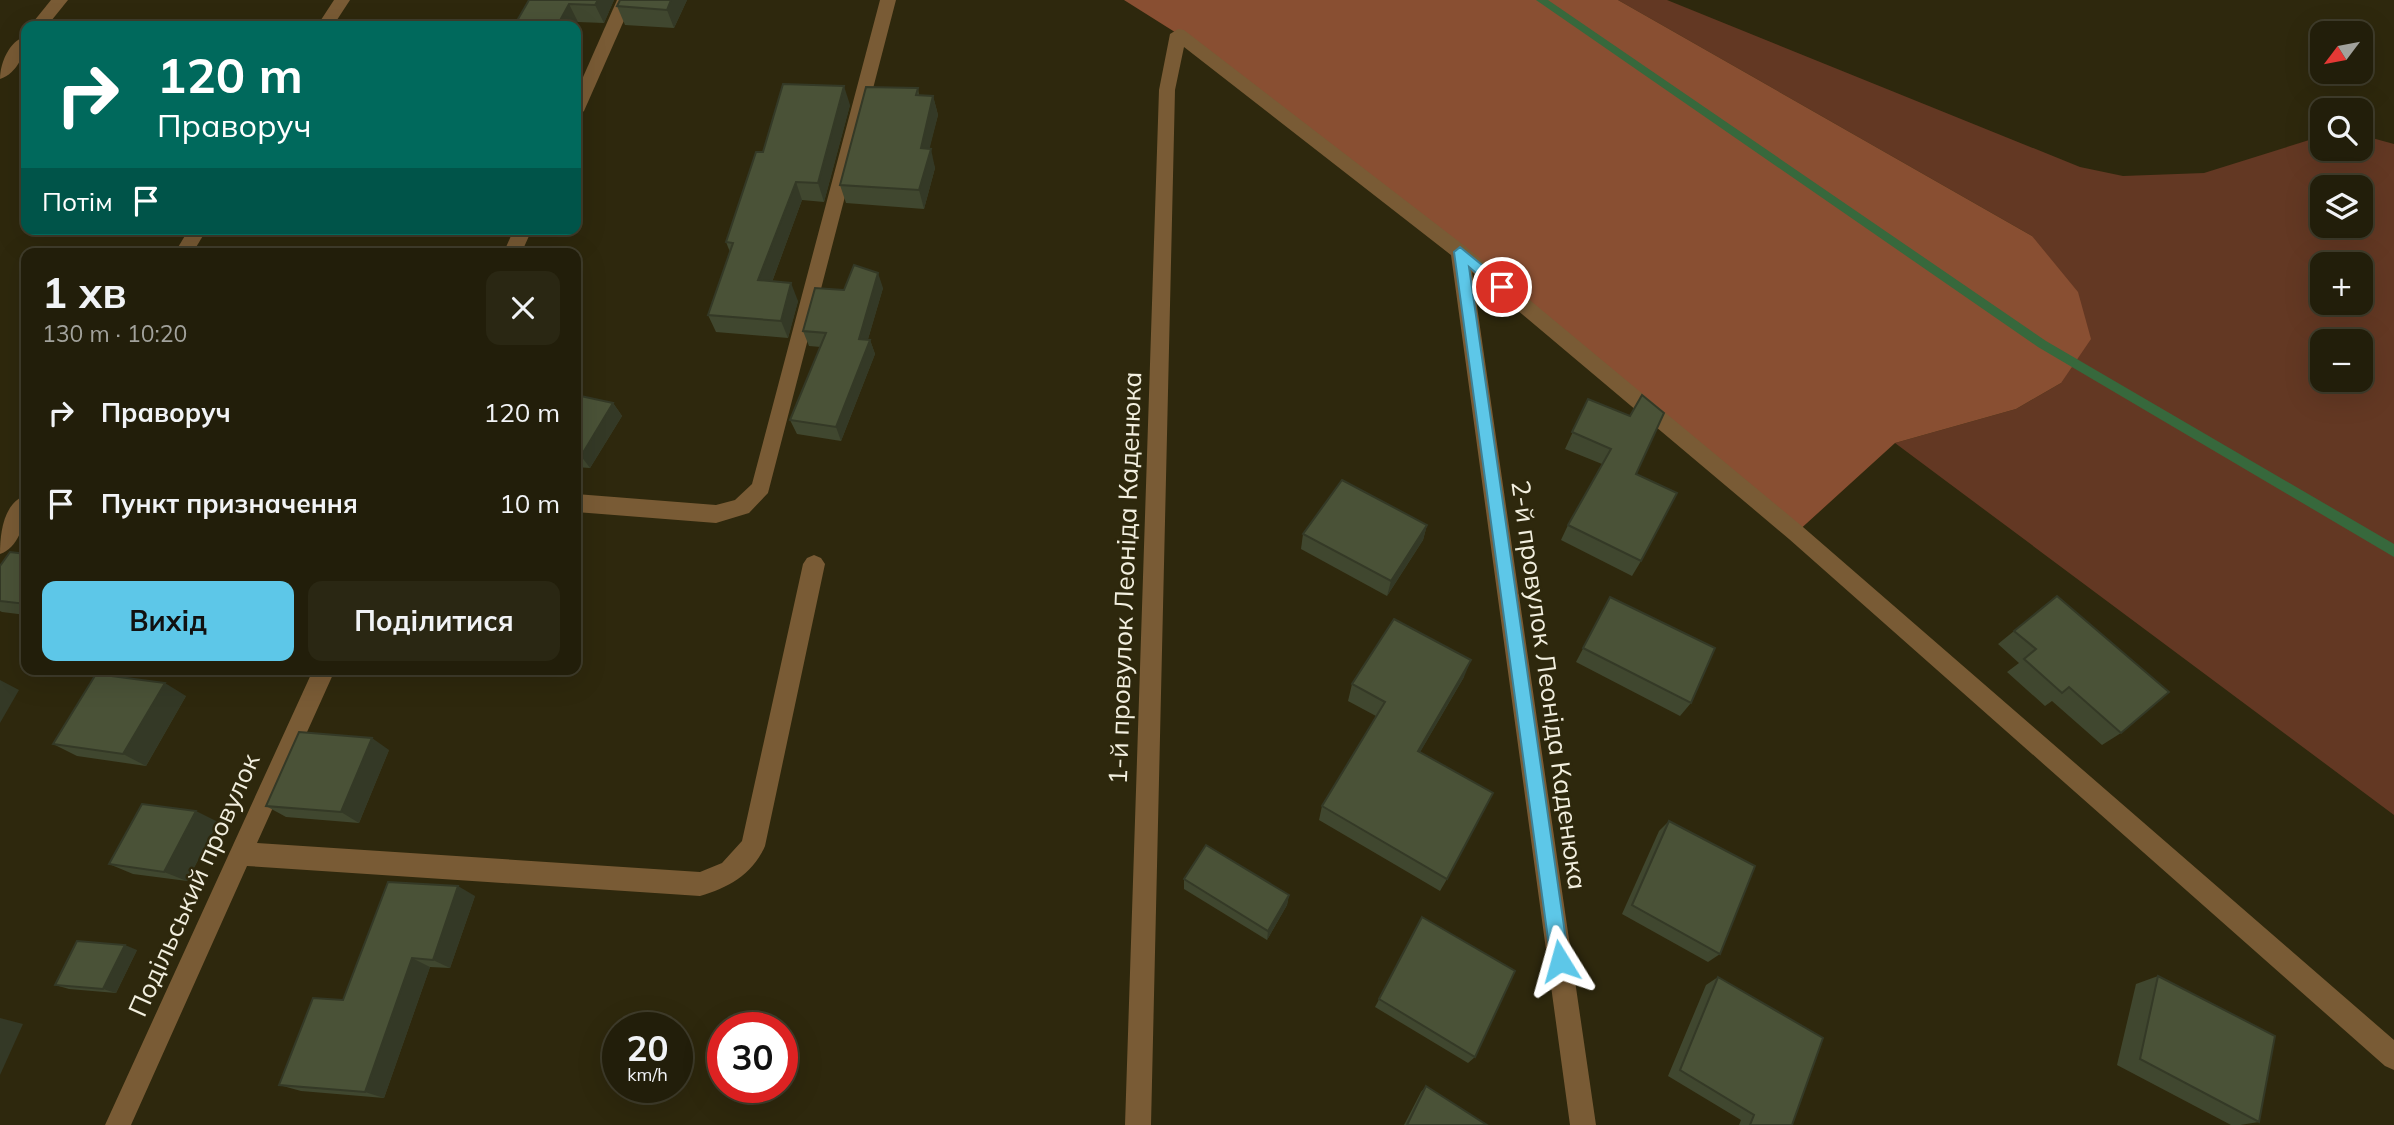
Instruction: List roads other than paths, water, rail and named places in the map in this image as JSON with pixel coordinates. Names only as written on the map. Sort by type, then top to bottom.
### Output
[{"type":"street","points":[[42,21],[60,0]]},
{"type":"street","points":[[328,21],[342,0]]},
{"type":"street","points":[[581,100],[625,0]]},
{"type":"street","points":[[581,503],[716,514],[736,512],[752,499],[761,486],[888,0]]},
{"type":"street","name":"1-й провулок Леоніда Каденюка","points":[[1138,1125],[1167,90],[1178,34],[1460,252]]},
{"type":"street","points":[[0,73],[21,47]]},
{"type":"street","points":[[1460,252],[1796,533],[2394,1057]]},
{"type":"street","name":"2-й провулок Леоніда Каденюка","points":[[1460,252],[1583,1125]]},
{"type":"street","points":[[0,545],[21,511]]},
{"type":"street","points":[[241,854],[699,884],[721,878],[739,866],[753,846],[814,564]]},
{"type":"street","name":"Подільський провулок","points":[[118,1125],[322,675]]},
{"type":"waterway","points":[[1541,0],[2042,344],[2394,551]]}]
